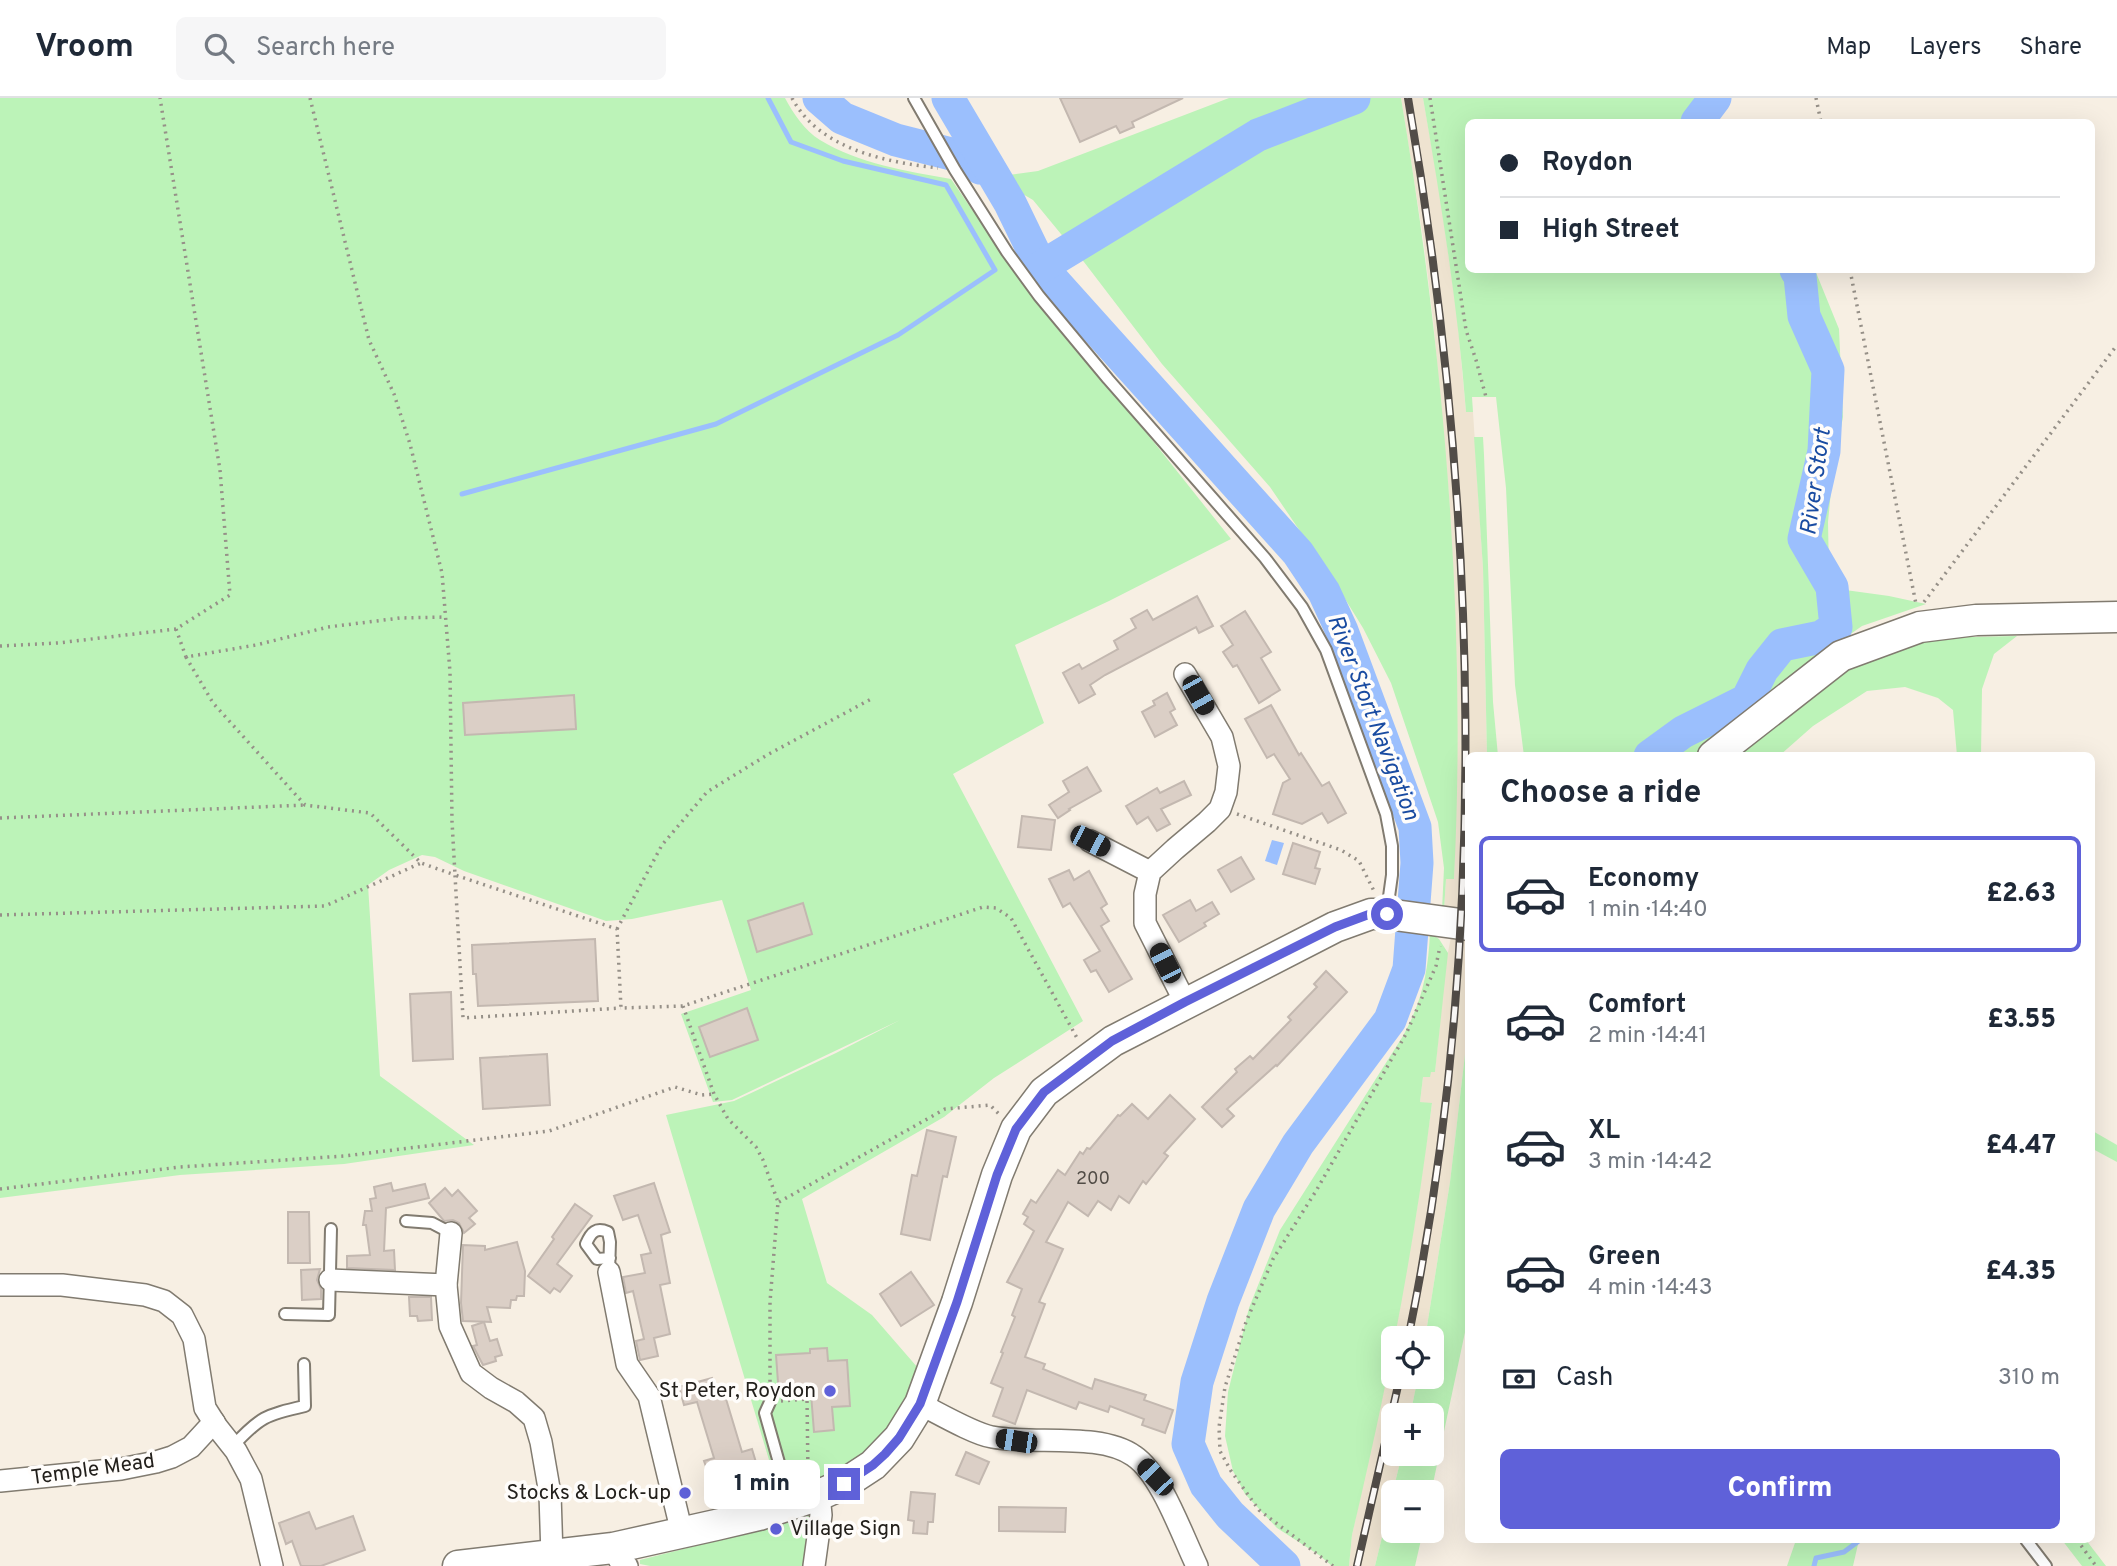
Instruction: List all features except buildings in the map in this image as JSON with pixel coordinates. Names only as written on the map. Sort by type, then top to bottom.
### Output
[{"type":"main road","points":[[1718,752],[1841,656],[1920,627],[1976,620],[2117,617]]},
{"type":"main road","points":[[458,1566],[620,1557],[682,1533],[759,1515],[844,1484],[885,1454],[899,1438],[920,1404],[957,1302],[997,1175],[1016,1129],[1044,1092],[1112,1041],[1335,927],[1370,914],[1392,914],[1451,923]]},
{"type":"street","points":[[1185,674],[1222,737],[1230,766],[1226,792],[1220,808],[1150,872],[1145,894],[1145,923],[1185,1002]]},
{"type":"street","points":[[1090,841],[1150,872]]},
{"type":"street","points":[[451,1233],[446,1285],[450,1326],[471,1373],[516,1402],[534,1418],[550,1494],[552,1561]]},
{"type":"street","points":[[609,1265],[627,1364],[649,1396],[682,1533]]},
{"type":"street","points":[[330,1280],[446,1285]]},
{"type":"street","points":[[0,1285],[62,1285],[145,1294],[164,1301],[182,1315],[194,1339],[205,1408],[233,1447],[251,1479],[272,1566]]},
{"type":"street","points":[[920,1404],[988,1437],[1016,1441],[1088,1442],[1115,1447],[1135,1456],[1155,1477],[1197,1566]]},
{"type":"street","name":"Temple Mead","points":[[0,1481],[121,1469],[156,1462],[191,1447],[214,1422]]},
{"type":"street","points":[[807,1499],[821,1516],[814,1566]]},
{"type":"lane","points":[[914,98],[955,170],[1007,252],[1039,296],[1265,558],[1302,607],[1325,650],[1386,814],[1392,846],[1392,914]]},
{"type":"lane","points":[[405,1222],[432,1223],[451,1233]]},
{"type":"lane","points":[[285,1314],[329,1315],[331,1229]]},
{"type":"lane","points":[[233,1447],[255,1423],[268,1416],[305,1406],[304,1364]]},
{"type":"lane","points":[[770,1402],[765,1413],[785,1484],[807,1499]]},
{"type":"lane","points":[[2028,1543],[2046,1566]]},
{"type":"path","points":[[0,646],[58,643],[176,629],[230,595],[220,470],[160,98]]},
{"type":"path","points":[[310,98],[369,340],[394,394],[410,444],[442,573],[450,672],[452,821],[463,1018],[683,1006],[983,907],[996,908],[1011,918],[1088,1058]]},
{"type":"path","points":[[792,98],[799,112],[812,126],[825,136],[852,149],[897,162],[955,170]]},
{"type":"path","points":[[1430,98],[1466,330],[1486,397]]},
{"type":"path","points":[[1816,98],[1820,119]]},
{"type":"path","points":[[1851,273],[1920,627]]},
{"type":"path","points":[[1920,627],[1919,609],[2117,345]]},
{"type":"path","points":[[186,657],[256,645],[328,627],[400,618],[446,617]]},
{"type":"path","points":[[176,629],[186,657],[213,703],[305,805]]},
{"type":"path","points":[[621,1008],[617,929],[662,845],[707,792],[767,755],[873,698]]},
{"type":"path","points":[[0,818],[305,805],[370,813],[421,863],[617,929]]},
{"type":"path","points":[[1220,808],[1341,850],[1359,862],[1392,914]]},
{"type":"path","points":[[0,915],[325,906],[421,863]]},
{"type":"path","points":[[1333,1566],[1259,1510],[1231,1471],[1220,1451],[1219,1427],[1225,1387],[1246,1322],[1273,1259],[1378,1085],[1416,1013],[1451,923]]},
{"type":"path","points":[[683,1006],[714,1094],[728,1119],[756,1147],[778,1202],[770,1302],[770,1402],[807,1399],[807,1499]]},
{"type":"path","points":[[0,1189],[180,1167],[344,1156],[549,1132],[675,1087],[702,1095],[714,1094]]},
{"type":"path","points":[[778,1202],[945,1109],[990,1105],[1016,1129]]},
{"type":"path","points":[[2079,1543],[2096,1566]]},
{"type":"shaded area","points":[[1401,98],[1423,98],[1457,315],[1466,412],[1473,412],[1483,568],[1487,752],[1465,752],[1465,911],[1444,910],[1446,879],[1454,879],[1457,751],[1454,596],[1449,497],[1423,237]]},
{"type":"shaded area","points":[[1451,937],[1465,939],[1465,1054],[1450,1182],[1427,1326],[1396,1326],[1432,1104],[1420,1102],[1423,1077],[1431,1071],[1435,1072]]},
{"type":"shaded area","points":[[1384,1389],[1416,1389],[1413,1403],[1381,1403],[1381,1466],[1399,1466],[1396,1480],[1381,1480],[1381,1541],[1375,1566],[1349,1566],[1352,1535]]},
{"type":"green space","points":[[0,98],[785,98],[809,132],[835,148],[884,166],[951,179],[1032,297],[1137,421],[1231,539],[1015,645],[1044,723],[953,774],[1083,1021],[994,1078],[944,1117],[802,1199],[827,1283],[872,1315],[918,1368],[908,1402],[870,1452],[844,1470],[778,1490],[666,1115],[734,1101],[900,1020],[732,1100],[713,1102],[681,1014],[751,990],[722,900],[632,919],[606,921],[464,871],[435,857],[422,855],[389,870],[368,885],[380,1076],[474,1145],[344,1164],[180,1175],[0,1198]]},
{"type":"green space","points":[[1229,98],[1401,98],[1440,389],[1454,585],[1457,781],[1454,879],[1446,879],[1444,910],[1444,868],[1438,822],[1391,683],[1363,628],[1270,487],[1162,364],[1033,200],[994,177],[1038,171]]},
{"type":"green space","points":[[1423,98],[1720,98],[1714,111],[1716,119],[1465,119],[1465,273],[1816,273],[1839,329],[1843,417],[1833,470],[1828,522],[1829,574],[1838,589],[1926,604],[1862,626],[1815,659],[1708,752],[1523,752],[1515,685],[1506,488],[1496,397],[1472,397],[1473,412],[1466,412],[1436,176]]},
{"type":"green space","points":[[1474,437],[1483,437],[1493,702],[1498,752],[1487,752],[1483,568]]},
{"type":"green space","points":[[2017,636],[1994,654],[1982,689],[1981,752],[1957,752],[1953,710],[1938,698],[1905,687],[1867,691],[1813,726],[1784,752],[1743,752],[1841,673],[1886,652],[1926,641]]},
{"type":"green space","points":[[1430,933],[1439,939],[1448,953],[1435,1072],[1431,1072],[1430,1077],[1423,1077],[1420,1102],[1432,1103],[1417,1212],[1397,1326],[1381,1326],[1381,1389],[1385,1389],[1352,1535],[1349,1566],[1332,1566],[1277,1528],[1245,1494],[1233,1471],[1225,1436],[1228,1392],[1249,1308],[1280,1230],[1403,1036],[1423,987]]},
{"type":"green space","points":[[1465,1054],[1465,1332],[1444,1432],[1444,1403],[1413,1403],[1416,1389],[1444,1389],[1444,1326],[1427,1326],[1450,1182]]},
{"type":"green space","points":[[2095,1132],[2117,1145],[2117,1162],[2095,1150]]},
{"type":"green space","points":[[1399,1466],[1437,1466],[1434,1480],[1396,1480]]},
{"type":"green space","points":[[811,1513],[807,1566],[640,1564],[640,1560],[786,1523]]},
{"type":"green space","points":[[1381,1541],[1420,1543],[1415,1566],[1375,1566]]},
{"type":"green space","points":[[1795,1543],[1858,1543],[1853,1566],[1787,1566]]},
{"type":"green space","points":[[2064,1543],[2088,1543],[2106,1566],[2082,1566]]},
{"type":"water","points":[[1272,840],[1284,843],[1277,865],[1265,861]]},
{"type":"waterway","points":[[462,494],[716,424],[898,335],[995,270],[946,185],[843,161],[791,142],[768,98]]},
{"type":"waterway","name":"River Stort Navigation","points":[[819,98],[842,118],[896,140],[967,158],[980,168]]},
{"type":"waterway","name":"River Stort Navigation","points":[[948,98],[1010,203],[1041,267],[1298,553],[1324,592],[1342,631],[1415,827],[1417,863],[1409,969],[1390,1020],[1298,1144],[1259,1209],[1223,1301],[1197,1382],[1188,1444],[1206,1485],[1230,1515],[1284,1566]]},
{"type":"waterway","points":[[1041,267],[1258,135],[1354,98]]},
{"type":"waterway","name":"River Stort","points":[[1699,119],[1715,98]]},
{"type":"waterway","name":"River Stort","points":[[1656,752],[1683,732],[1747,700],[1762,670],[1782,645],[1821,637],[1836,627],[1832,587],[1804,539],[1824,451],[1828,370],[1804,316],[1798,273]]},
{"type":"waterway","points":[[1814,1566],[1816,1558],[1844,1552],[1856,1543]]},
{"type":"railway","points":[[1408,98],[1432,251],[1449,406],[1461,562],[1465,719],[1463,876],[1453,1032],[1435,1187],[1410,1326]]},
{"type":"railway","points":[[1357,1566],[1397,1389]]},
{"type":"place","name":"St Peter, Roydon","points":[[830,1391]]},
{"type":"place","name":"Stocks & Lock-up","points":[[685,1493]]},
{"type":"place","name":"Village Sign","points":[[776,1529]]},
{"type":"route","points":[[844,1484],[885,1454],[899,1438],[920,1404],[957,1302],[997,1175],[1016,1129],[1044,1092],[1112,1041],[1185,1002],[1335,927],[1370,914],[1387,914]]}]
